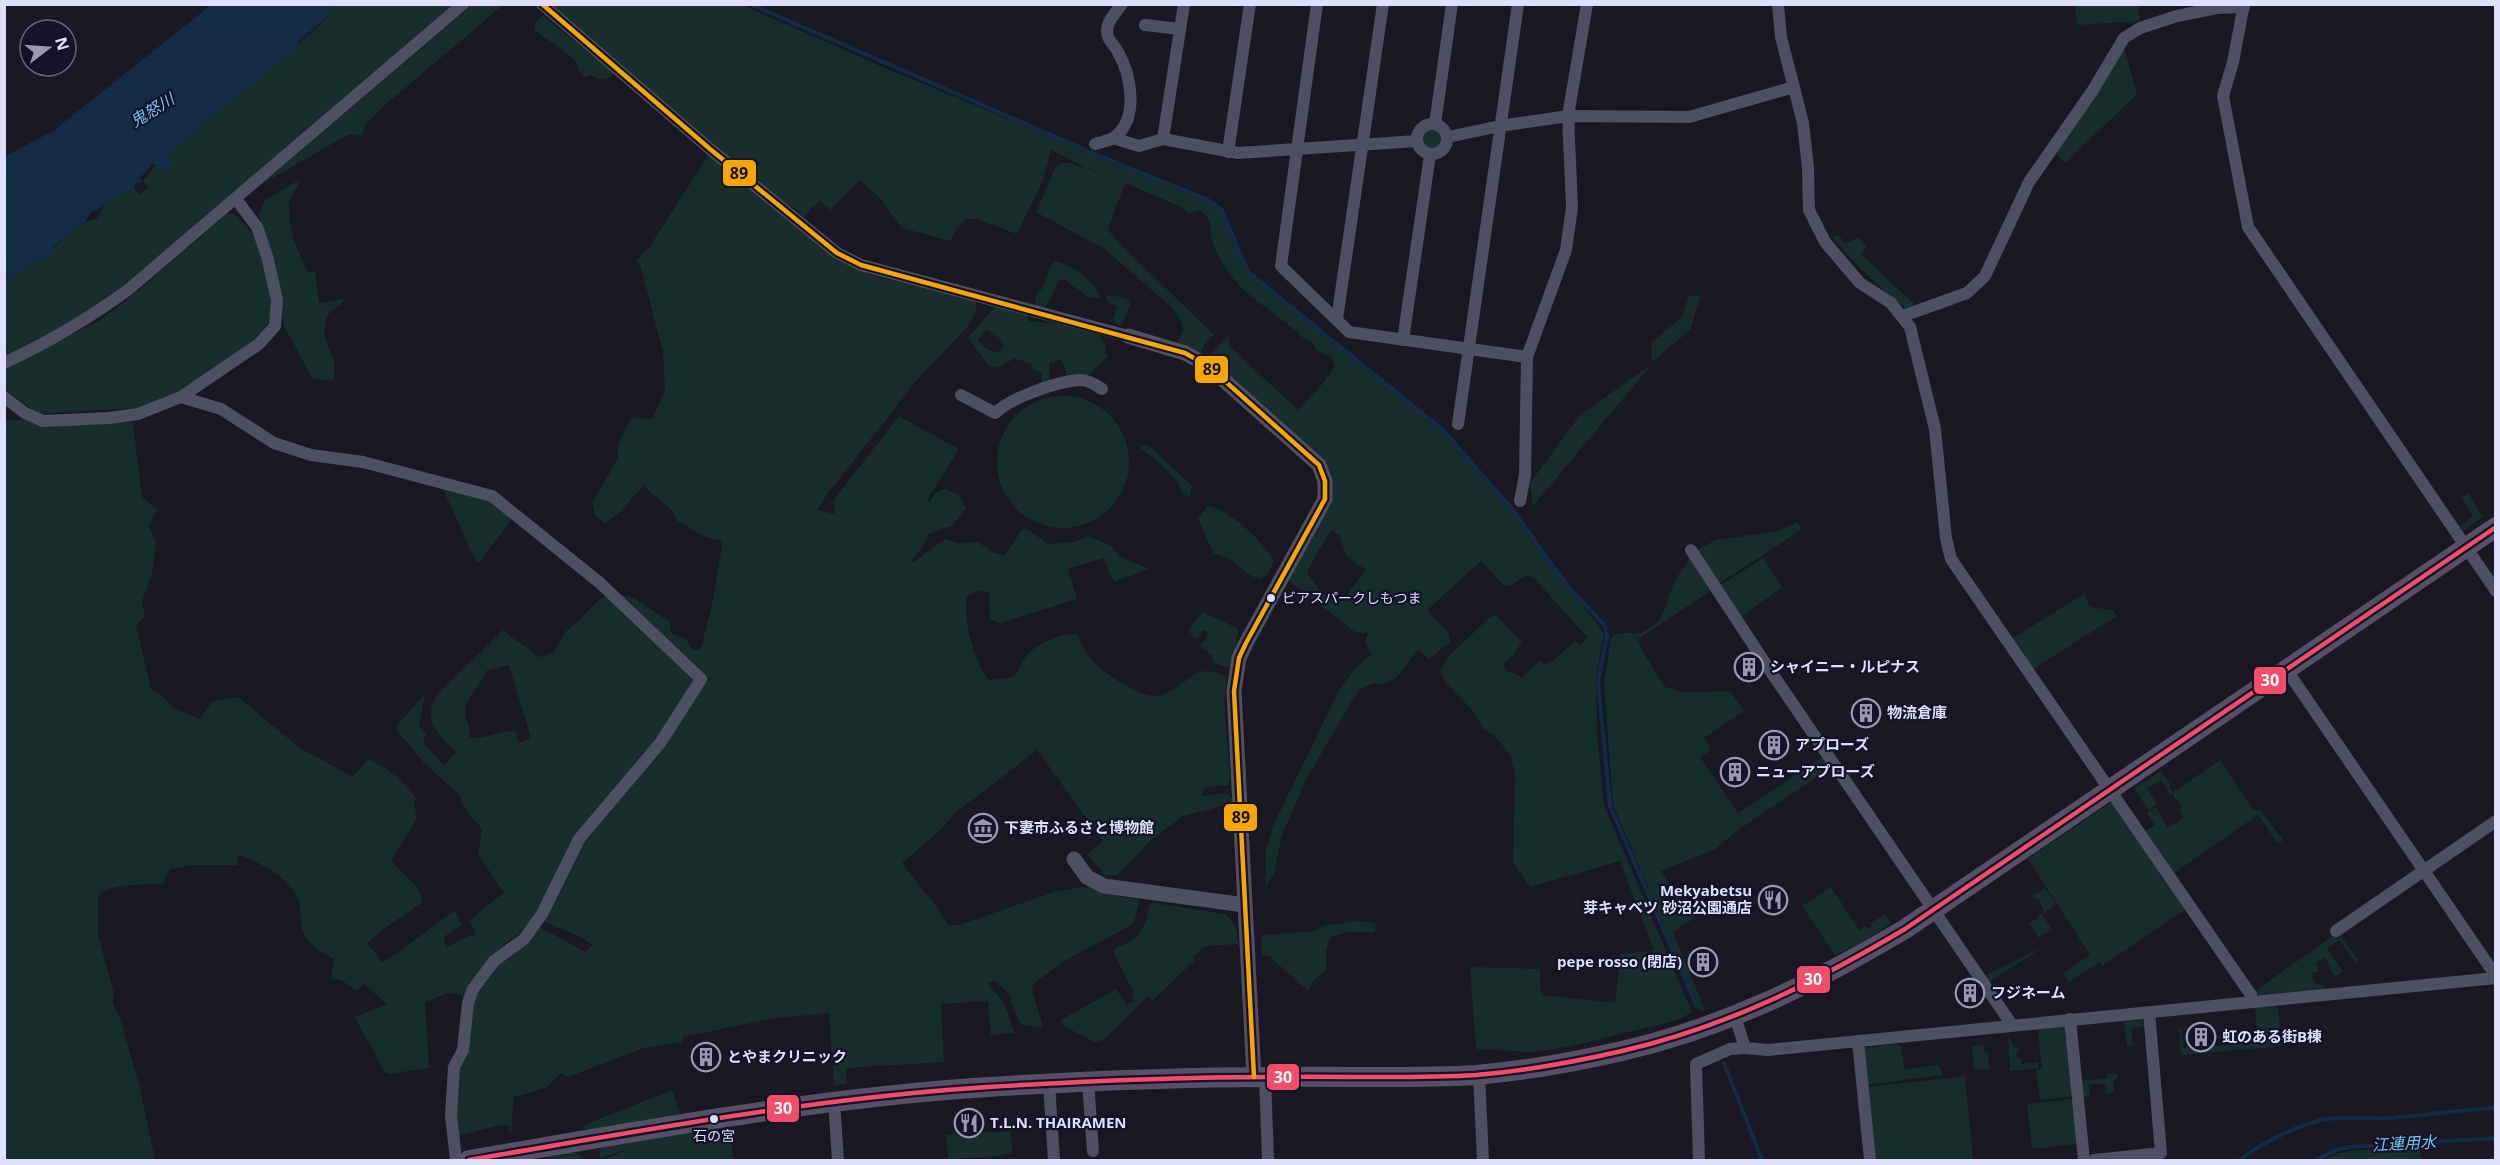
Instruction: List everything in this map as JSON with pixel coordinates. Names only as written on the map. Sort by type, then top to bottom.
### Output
[{"type":"main road","points":[[470,1161],[531,1155],[834,1101],[986,1087],[1259,1077],[1479,1074],[1622,1051],[1735,1016],[1770,1003],[1820,978],[1934,911],[2496,526]]},
{"type":"street","points":[[4,363],[60,335],[98,312],[129,289],[463,4]]},
{"type":"street","points":[[542,4],[710,149],[837,253],[861,265],[1185,353],[1208,366],[1319,465],[1325,481],[1324,499],[1239,658],[1233,711],[1245,905],[1268,1161]]},
{"type":"street","points":[[1113,138],[1129,116],[1131,102],[1128,77],[1118,51],[1109,41],[1106,30],[1122,4]]},
{"type":"street","points":[[1163,140],[1184,4]]},
{"type":"street","points":[[1228,152],[1250,4]]},
{"type":"street","points":[[1317,4],[1281,266],[1349,332],[1468,351],[1527,357]]},
{"type":"street","points":[[1337,319],[1365,144],[1383,4]]},
{"type":"street","points":[[1435,124],[1452,4]]},
{"type":"street","points":[[1458,424],[1518,4]]},
{"type":"street","points":[[1520,501],[1525,475],[1527,357],[1566,250],[1572,207],[1568,116],[1587,4]]},
{"type":"street","points":[[1778,4],[1781,37],[1803,123],[1808,168],[1809,210],[1826,242],[1860,283],[1891,303],[1910,327],[1935,429],[1946,538],[1951,559],[2251,995],[2252,1002]]},
{"type":"street","points":[[1903,316],[1967,292],[1985,276],[2029,182],[2093,90],[2124,38],[2140,28],[2177,16],[2217,8],[2244,6],[2234,62],[2223,96],[2248,227],[2496,591]]},
{"type":"street","points":[[1145,25],[1180,29]]},
{"type":"street","points":[[1448,137],[1500,126],[1568,116],[1689,117],[1794,87]]},
{"type":"street","points":[[1430,155],[1421,150],[1417,141],[1422,128],[1435,124],[1443,129],[1448,137]]},
{"type":"street","points":[[1430,155],[1443,150],[1448,137]]},
{"type":"street","points":[[1095,144],[1113,138],[1139,146],[1163,140],[1228,152],[1417,141]]},
{"type":"street","points":[[1403,340],[1430,155]]},
{"type":"street","points":[[4,397],[25,413],[43,421],[109,418],[138,414],[182,397],[259,344],[275,326],[277,300],[267,256],[257,227],[236,198]]},
{"type":"street","points":[[961,395],[995,413],[1015,400],[1080,380],[1102,388]]},
{"type":"street","points":[[182,397],[221,409],[274,443],[311,456],[363,462],[492,496],[600,583],[701,679],[660,742],[579,839],[542,914],[524,939],[494,961],[473,989],[468,1003],[463,1050],[454,1066],[451,1115],[456,1161]]},
{"type":"street","points":[[1691,550],[1769,669],[2012,1025]]},
{"type":"street","points":[[1699,1161],[1696,1064],[1730,1049],[1768,1050],[2496,977],[2286,669]]},
{"type":"street","points":[[2336,931],[2423,869],[2496,821]]},
{"type":"street","points":[[1074,859],[1087,877],[1104,886],[1245,905]]},
{"type":"street","points":[[2094,1161],[2161,1153],[2148,1012]]},
{"type":"street","points":[[1735,1016],[1745,1048]]},
{"type":"street","points":[[2070,1020],[2084,1161]]},
{"type":"street","points":[[1858,1041],[1870,1161]]},
{"type":"street","points":[[1479,1074],[1483,1161]]},
{"type":"street","points":[[1088,1082],[1093,1151]]},
{"type":"street","points":[[1049,1084],[1054,1161]]},
{"type":"street","points":[[834,1101],[838,1161]]},
{"type":"green space","points":[[473,4],[503,5],[385,105],[365,125],[361,136],[349,134],[262,184]]},
{"type":"green space","points":[[341,5],[453,5],[121,288],[65,325],[5,356],[5,281],[36,260],[44,259],[75,227],[97,218],[106,202],[112,198],[134,189],[141,194],[148,187],[143,181],[155,166],[168,160],[167,155]]},
{"type":"green space","points":[[548,5],[743,5],[885,68],[1207,201],[1221,211],[1247,272],[1441,430],[1511,510],[1546,560],[1600,627],[1604,636],[1596,676],[1597,732],[1604,805],[1692,1012],[1678,1020],[1567,1047],[1530,1052],[1476,1049],[1470,967],[1540,969],[1541,995],[1615,1003],[1621,954],[1654,951],[1620,861],[1530,887],[1513,862],[1515,773],[1510,755],[1497,738],[1484,729],[1474,712],[1445,682],[1440,670],[1448,657],[1490,617],[1496,615],[1522,642],[1503,664],[1506,670],[1522,677],[1540,661],[1545,664],[1550,663],[1575,641],[1580,645],[1587,637],[1534,578],[1526,575],[1512,585],[1504,586],[1481,561],[1427,610],[1448,632],[1450,642],[1429,659],[1418,650],[1396,678],[1383,685],[1373,683],[1361,689],[1351,702],[1305,782],[1282,835],[1274,873],[1265,888],[1266,849],[1273,826],[1339,690],[1356,667],[1371,655],[1365,642],[1368,633],[1355,632],[1289,581],[1291,569],[1332,502],[1332,476],[1326,463],[1208,358],[1229,334],[1229,346],[1298,410],[1335,366],[1331,357],[1316,350],[1313,343],[1237,283],[1220,258],[1213,242],[1209,220],[1200,210],[1189,213],[1179,206],[1125,183],[1109,231],[1214,335],[1205,343],[1200,354],[1178,343],[1183,329],[1181,321],[1171,307],[1106,250],[1036,212],[1055,168],[1062,163],[1070,163],[1123,182],[1084,167],[1051,150],[1043,180],[1017,234],[976,219],[966,219],[957,228],[950,241],[902,228],[881,199],[860,180],[831,210],[820,201],[804,218],[797,210],[779,199]],"holes":[[[1332,530],[1340,536],[1346,556],[1366,570],[1348,593],[1347,598],[1336,604],[1320,591],[1307,573]]]},
{"type":"green space","points":[[2074,5],[2138,5],[2140,21],[2078,25]]},
{"type":"green space","points":[[543,16],[612,69],[613,74],[605,79],[591,75],[585,77],[578,70],[577,63],[572,58],[534,29],[535,22]]},
{"type":"green space","points":[[2124,48],[2137,94],[2065,163],[2056,153]]},
{"type":"green space","points":[[1433,129],[1440,132],[1443,139],[1440,146],[1433,149],[1426,146],[1423,139],[1426,132]]},
{"type":"green space","points":[[709,154],[835,260],[879,278],[925,285],[969,298],[976,303],[976,312],[968,326],[918,379],[817,510],[835,514],[833,501],[899,416],[959,449],[927,500],[930,502],[935,493],[944,489],[958,494],[966,508],[953,525],[929,534],[923,547],[910,561],[914,562],[945,539],[959,543],[978,542],[994,553],[1005,555],[1022,530],[1026,528],[1048,544],[1074,542],[1089,536],[1111,546],[1119,556],[1149,569],[1114,582],[1103,558],[1068,569],[1077,599],[1000,623],[990,619],[989,592],[980,591],[967,596],[966,616],[971,640],[979,663],[989,680],[1014,677],[1027,655],[1037,646],[1070,634],[1077,634],[1089,656],[1103,670],[1120,682],[1146,695],[1166,693],[1199,671],[1219,673],[1227,677],[1224,702],[1230,782],[1228,785],[1205,787],[1202,796],[1227,793],[1232,798],[1234,830],[1229,827],[1226,805],[1183,816],[1151,840],[1118,875],[1105,875],[1087,854],[1103,841],[1037,750],[954,814],[943,828],[902,863],[948,925],[959,925],[1054,892],[1083,887],[1098,888],[1116,896],[1140,900],[1134,922],[1130,926],[1066,960],[1034,983],[1032,989],[1043,1027],[1022,1025],[1017,1018],[1009,994],[994,980],[987,983],[1004,1003],[1015,1033],[991,1035],[988,1001],[941,1004],[944,1062],[846,1068],[847,1084],[834,1086],[829,1013],[770,1019],[683,1037],[682,1042],[644,1048],[568,1077],[561,1073],[547,1087],[517,1097],[514,1094],[511,1136],[507,1125],[501,1125],[458,1136],[458,1089],[471,1011],[461,995],[448,993],[425,1002],[429,1068],[388,1074],[383,1069],[355,1017],[387,1004],[364,984],[357,991],[341,980],[331,979],[334,959],[314,946],[306,937],[303,932],[298,899],[288,884],[265,867],[239,855],[237,865],[195,865],[170,869],[163,884],[117,887],[102,893],[98,898],[98,935],[114,993],[113,1003],[120,1018],[141,1092],[155,1160],[5,1160],[5,420],[126,421],[133,424],[142,497],[157,510],[149,526],[156,543],[152,574],[142,601],[145,617],[136,625],[151,689],[162,696],[172,707],[199,719],[213,701],[238,697],[300,748],[353,777],[368,759],[395,776],[416,799],[414,803],[417,818],[391,861],[418,890],[423,902],[367,943],[382,962],[455,910],[461,925],[445,936],[444,943],[447,947],[464,938],[476,935],[470,920],[504,892],[478,855],[482,828],[463,806],[459,795],[424,763],[395,728],[425,694],[419,726],[426,733],[423,743],[444,765],[456,753],[438,733],[431,720],[431,712],[437,695],[503,630],[538,657],[545,656],[554,651],[567,630],[598,601],[609,595],[624,595],[635,599],[669,621],[671,633],[686,639],[693,651],[701,648],[712,605],[723,541],[705,537],[677,521],[672,510],[643,486],[618,514],[605,523],[595,516],[592,502],[618,459],[618,445],[627,424],[633,418],[652,419],[665,390],[663,352],[640,264],[637,263],[637,260],[650,246]],"holes":[[[509,665],[531,738],[519,743],[515,731],[469,738],[465,710],[468,701],[486,671]],[[539,911],[542,921],[581,937],[593,945],[585,952],[538,926],[513,952],[503,945],[519,934]]]},
{"type":"green space","points":[[301,179],[289,201],[294,242],[308,272],[315,271],[319,303],[344,299],[327,315],[324,334],[334,362],[334,381],[313,379],[284,326],[279,286],[259,215],[265,200]]},
{"type":"green space","points":[[227,214],[234,214],[254,234],[270,284],[273,307],[271,318],[259,337],[182,391],[137,408],[38,414],[5,389],[4,369],[97,322],[122,304]]},
{"type":"green space","points":[[1838,235],[1845,243],[1859,238],[1867,246],[1861,254],[1915,305],[1907,309],[1878,285],[1833,238]]},
{"type":"green space","points":[[1055,261],[1075,269],[1088,279],[1097,290],[1099,298],[1088,297],[1065,280],[1059,281],[1047,305],[1036,306],[1036,296],[1042,289],[1051,265]]},
{"type":"green space","points":[[1110,295],[1128,299],[1130,305],[1123,323],[1118,326],[1113,320],[1117,306],[1108,303],[1106,297]]},
{"type":"green space","points":[[1689,296],[1700,296],[1691,329],[1652,362],[1651,343],[1682,317]]},
{"type":"green space","points":[[996,305],[1027,314],[1029,321],[1077,326],[1089,330],[1099,335],[1105,343],[1108,356],[1088,375],[1066,376],[1066,369],[1060,360],[1049,363],[1050,382],[1041,383],[1042,374],[1033,369],[1032,364],[1014,358],[999,368],[989,366],[968,338]],"holes":[[[987,329],[1003,343],[1002,349],[995,353],[984,347],[978,339]]]},
{"type":"green space","points":[[1651,365],[1533,506],[1530,483],[1581,414]]},
{"type":"green space","points":[[1063,396],[1088,401],[1110,415],[1124,437],[1129,462],[1124,487],[1110,509],[1088,523],[1063,528],[1038,523],[1016,509],[1002,487],[997,462],[1002,437],[1016,415],[1038,401]]},
{"type":"green space","points":[[1144,445],[1150,446],[1192,486],[1190,497],[1183,494],[1176,480],[1165,468],[1140,448]]},
{"type":"green space","points":[[442,487],[490,502],[513,517],[480,562],[476,562]]},
{"type":"green space","points":[[2468,493],[2483,517],[2463,531],[2460,526],[2473,516],[2461,498]]},
{"type":"green space","points":[[1207,506],[1224,512],[1245,527],[1263,545],[1274,561],[1269,573],[1260,579],[1254,577],[1228,559],[1214,554],[1198,519]]},
{"type":"green space","points":[[1798,522],[1801,530],[1718,584],[1695,551],[1716,540],[1778,531]]},
{"type":"green space","points":[[1691,557],[1710,591],[1638,639],[1641,649],[1665,687],[1682,692],[1730,691],[1744,711],[1704,738],[1711,750],[1700,757],[1738,813],[1823,757],[1830,768],[1734,833],[1715,849],[1661,871],[1683,902],[1691,899],[1699,915],[1673,932],[1705,1010],[1700,1011],[1613,805],[1604,684],[1611,637],[1621,633],[1643,632],[1656,623],[1661,617],[1675,581]]},
{"type":"green space","points":[[1763,558],[1782,587],[1741,617],[1719,586]]},
{"type":"green space","points":[[2085,593],[2089,607],[2113,610],[2117,616],[2033,669],[2013,638]]},
{"type":"green space","points":[[1203,612],[1239,629],[1231,667],[1214,663],[1212,655],[1199,646],[1205,640],[1208,632],[1203,630],[1195,639],[1188,630]]},
{"type":"green space","points":[[2220,760],[2254,811],[2260,810],[2283,840],[2278,844],[2258,815],[2174,873],[2146,831],[2155,825],[2147,813],[2156,807],[2167,828],[2183,818],[2180,809],[2182,807],[2173,795],[2175,791]]},
{"type":"green space","points":[[2161,771],[2171,785],[2169,787],[2173,793],[2171,795],[2161,780],[2147,789],[2157,804],[2149,810],[2134,789]]},
{"type":"green space","points":[[2113,801],[2186,909],[2102,966],[2100,962],[2069,982],[2063,973],[2090,955],[2028,859]]},
{"type":"green space","points":[[1831,887],[1859,930],[1865,926],[1868,929],[1872,926],[1870,923],[1885,915],[1891,923],[1863,942],[1835,955],[1802,906]]},
{"type":"green space","points":[[2045,888],[2056,904],[2044,913],[2040,901],[2032,896]]},
{"type":"green space","points":[[1155,903],[1224,914],[1235,927],[1238,944],[1205,946],[1193,956],[1194,961],[1153,1000],[1148,997],[1103,1040],[1094,1042],[1064,1026],[1061,1020],[1116,989],[1127,1005],[1133,1001],[1133,991],[1113,952],[1138,935],[1146,922],[1149,905]]},
{"type":"green space","points":[[2041,913],[2052,929],[2039,938],[2029,924]]},
{"type":"green space","points":[[1357,921],[1376,923],[1375,932],[1347,933],[1330,938],[1326,950],[1326,970],[1314,980],[1308,991],[1269,956],[1262,956],[1263,935],[1314,931],[1322,926]]},
{"type":"green space","points":[[2338,932],[2358,960],[2355,962],[2339,940],[2327,949],[2343,971],[2338,975],[2333,975],[2326,958],[2316,962],[2319,971],[2311,974],[2315,984],[2324,985],[2324,991],[2256,995],[2255,991]]},
{"type":"green space","points":[[2037,951],[1988,983],[1984,976]]},
{"type":"green space","points":[[2275,1006],[2278,1009],[2282,1046],[2181,1055],[2179,1028],[2181,1028],[2183,1048],[2258,1043],[2255,1007]]},
{"type":"green space","points":[[2143,1020],[2144,1026],[2131,1029],[2133,1044],[2144,1044],[2127,1046],[2124,1022]]},
{"type":"green space","points":[[2066,1026],[2074,1096],[2040,1100],[2036,1070],[2042,1069],[2038,1030]]},
{"type":"green space","points":[[2008,1035],[2015,1047],[2019,1048],[2020,1051],[2016,1052],[2017,1058],[2021,1058],[2021,1064],[2038,1062],[2039,1068],[2010,1071]]},
{"type":"green space","points":[[1897,1044],[1901,1047],[1905,1070],[1938,1065],[1943,1075],[1865,1085],[1861,1048]]},
{"type":"green space","points":[[1983,1045],[1984,1052],[1988,1052],[1989,1069],[1974,1070],[1972,1046]]},
{"type":"green space","points":[[2117,1073],[2118,1077],[2113,1081],[2114,1093],[2106,1094],[2105,1083],[2089,1085],[2090,1096],[2083,1097],[2081,1081],[2107,1078],[2107,1074]]},
{"type":"green space","points":[[1965,1076],[1973,1160],[1874,1160],[1867,1087]]},
{"type":"green space","points":[[672,1090],[681,1115],[585,1131],[584,1125]]},
{"type":"green space","points":[[2073,1099],[2078,1144],[2032,1149],[2027,1104]]},
{"type":"green space","points":[[731,1128],[733,1160],[602,1160],[626,1149],[600,1159],[600,1147],[712,1129],[717,1132]]},
{"type":"green space","points":[[1010,1131],[1013,1153],[1001,1154],[1001,1156],[948,1159],[946,1135]]},
{"type":"green space","points":[[2418,1146],[2422,1160],[2322,1160],[2348,1151]]},
{"type":"green space","points":[[573,1152],[584,1160],[542,1160],[550,1156]]},
{"type":"water","name":"鬼怒川","points":[[211,5],[341,5],[299,41],[297,47],[175,148],[168,155],[171,165],[167,170],[163,171],[153,163],[140,178],[143,183],[135,183],[134,189],[112,198],[96,211],[92,211],[84,224],[75,227],[54,247],[51,256],[36,260],[5,281],[5,156],[53,131]]},
{"type":"waterway","points":[[750,4],[1086,150],[1206,199],[1222,210],[1248,272],[1443,430],[1512,509],[1566,584],[1605,626],[1607,637],[1598,681],[1610,806],[1697,1007]]},
{"type":"waterway","points":[[1724,1063],[1762,1160]]},
{"type":"waterway","points":[[2240,1160],[2279,1136],[2322,1120],[2390,1118],[2496,1108]]},
{"type":"waterway","name":"江連用水","points":[[2316,1160],[2336,1150],[2350,1147],[2496,1138]]},
{"type":"transit line","name":"89","points":[[542,4],[710,149],[837,253],[861,265],[1185,353],[1208,366],[1319,465],[1325,481],[1325,499],[1246,643],[1239,658],[1234,691],[1254,1077]]},
{"type":"transit line","name":"30","points":[[469,1160],[793,1107],[923,1092],[1096,1081],[1476,1075],[1567,1062],[1660,1041],[1733,1016],[1768,1001],[1803,985],[1905,929],[2496,527]]},
{"type":"place","name":"ビアスパークしもつま","points":[[1271,598]]},
{"type":"place","name":"シャイニー・ルピナス","points":[[1749,667]]},
{"type":"place","name":"物流倉庫","points":[[1866,713]]},
{"type":"place","name":"アプローズ","points":[[1774,745]]},
{"type":"place","name":"ニューアプローズ","points":[[1735,772]]},
{"type":"place","name":"下妻市ふるさと博物館","points":[[983,828]]},
{"type":"place","name":"Mekyabetsu 芽キャベツ 砂沼公園通店","points":[[1773,900]]},
{"type":"place","name":"pepe rosso (閉店)","points":[[1703,962]]},
{"type":"place","name":"フジネーム","points":[[1970,993]]},
{"type":"place","name":"虹のある街B棟","points":[[2201,1037]]},
{"type":"place","name":"とやまクリニック","points":[[706,1057]]},
{"type":"place","name":"石の宮","points":[[714,1119]]},
{"type":"place","name":"T.L.N. THAIRAMEN","points":[[969,1123]]}]
